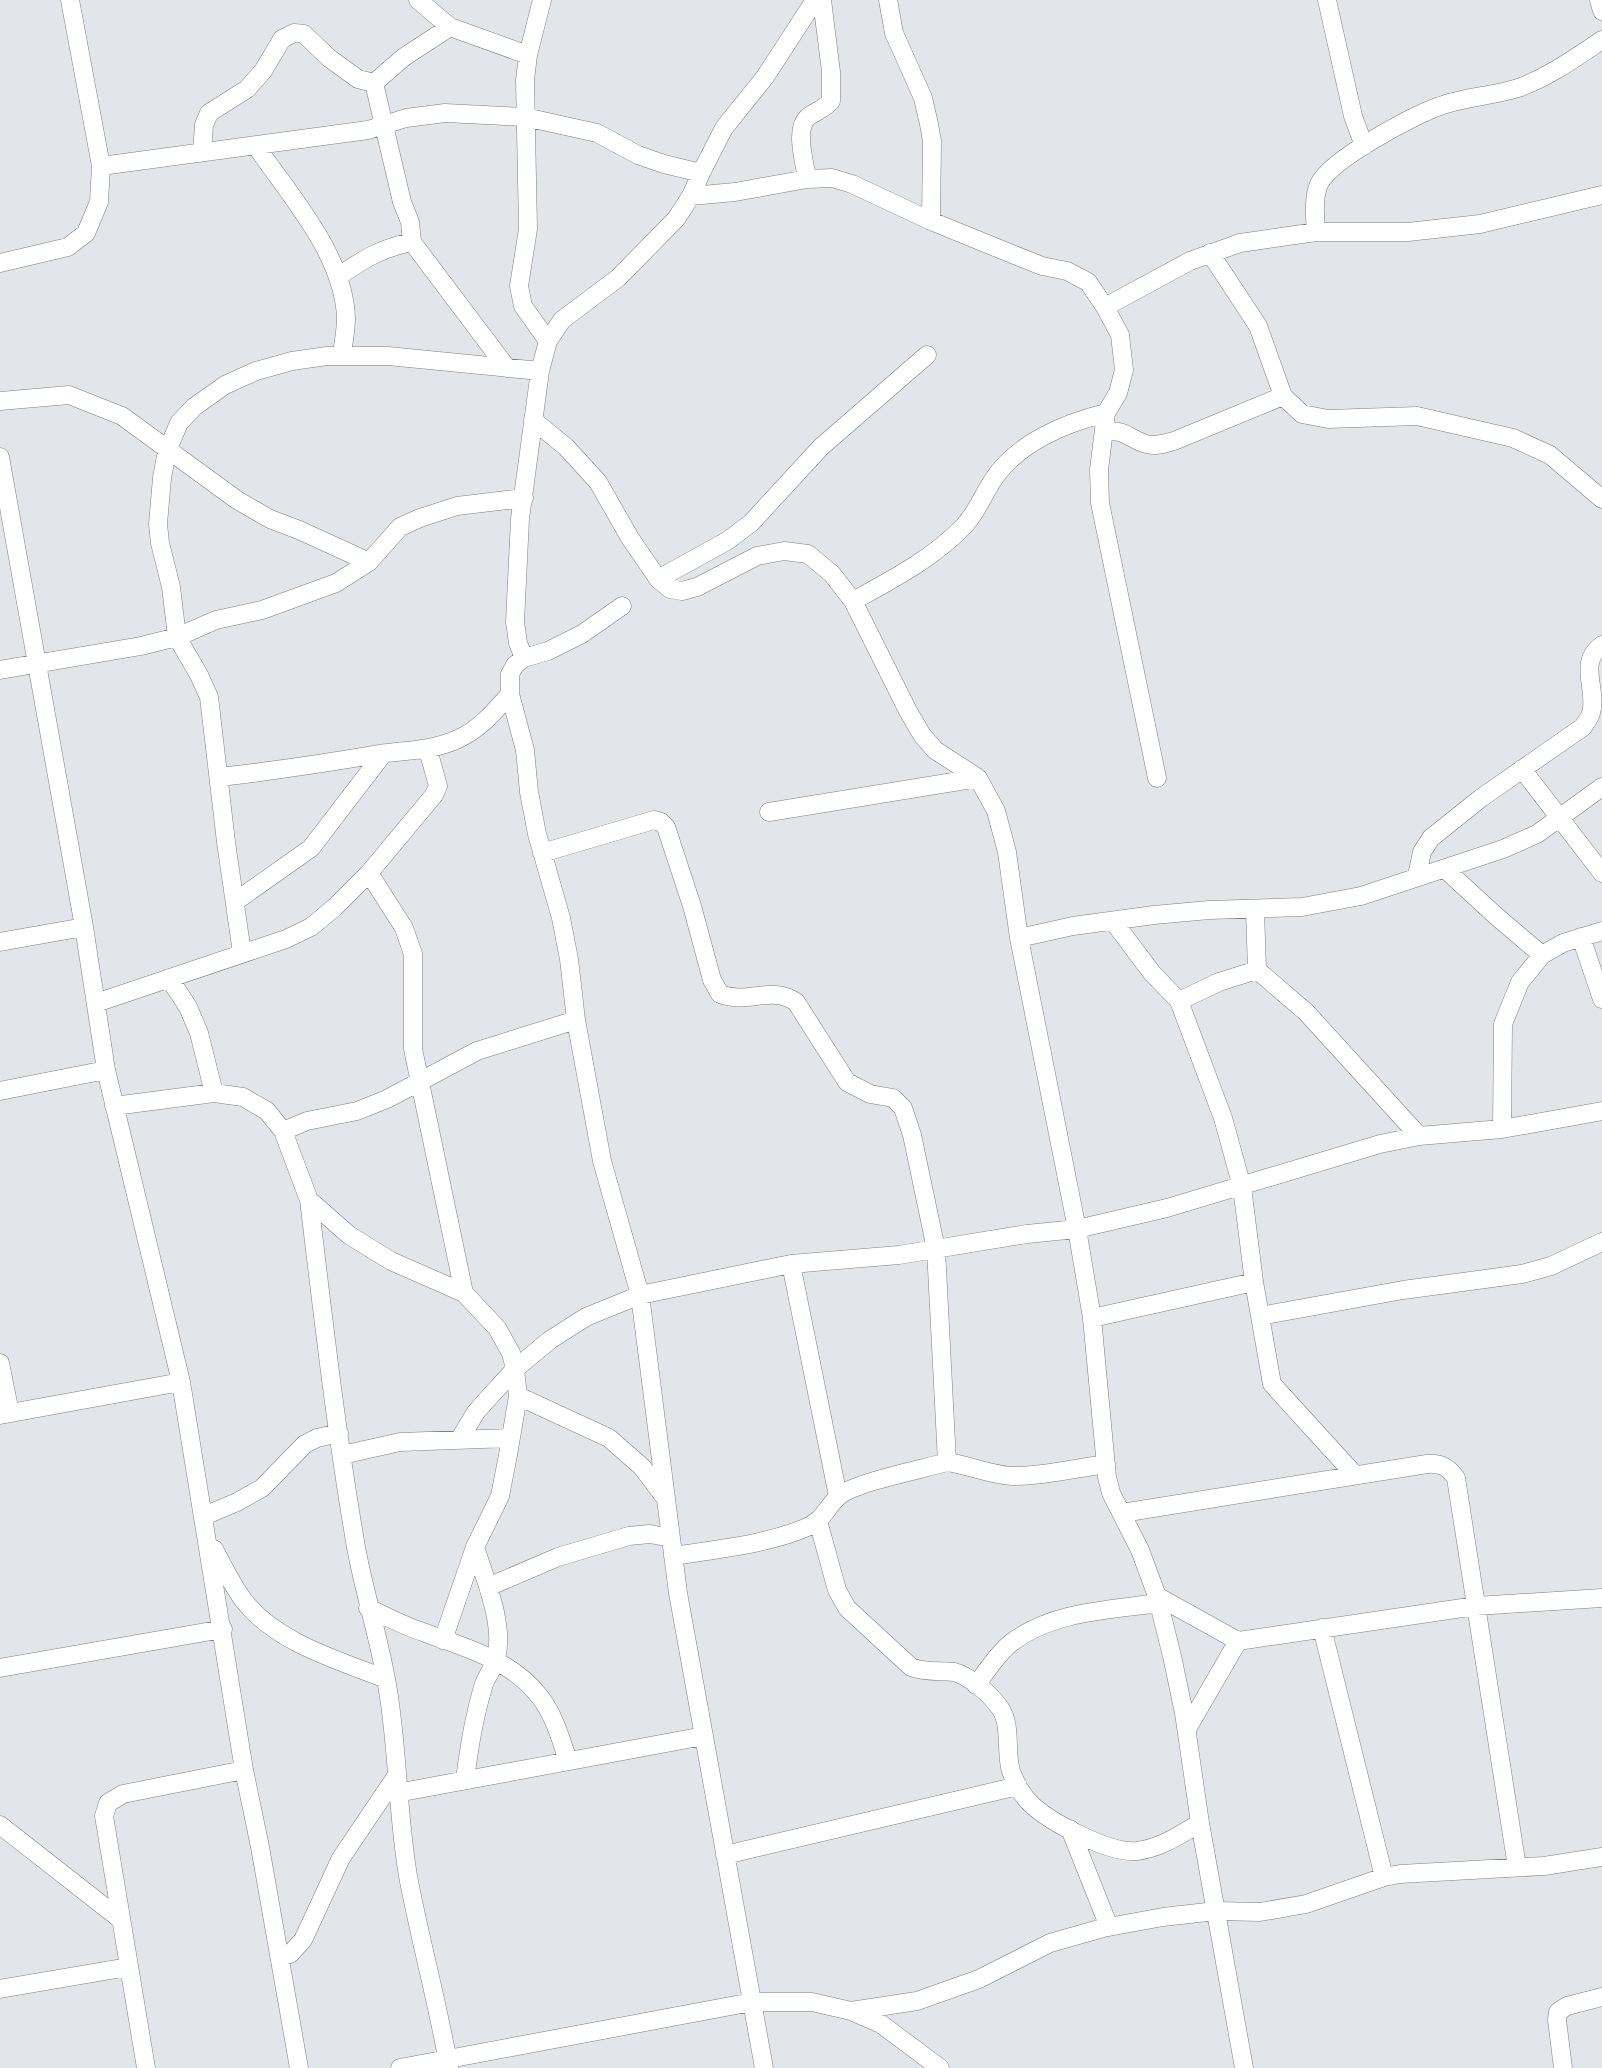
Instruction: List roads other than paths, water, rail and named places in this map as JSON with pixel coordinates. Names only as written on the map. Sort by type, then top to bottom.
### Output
[{"type":"street","points":[[0,263],[68,247],[86,233],[99,202],[101,166],[70,0]]},
{"type":"street","points":[[418,0],[450,27],[528,55]]},
{"type":"street","points":[[542,0],[528,55],[525,80],[528,229],[519,286],[523,306],[548,341]]},
{"type":"street","points":[[524,658],[518,643],[515,622],[518,551],[525,469],[540,371],[548,341],[562,320],[618,278],[676,219],[691,196],[724,128],[765,77],[815,0]]},
{"type":"street","points":[[807,179],[801,129],[806,118],[825,108],[831,101],[831,72],[822,0]]},
{"type":"street","points":[[888,0],[894,33],[923,99],[929,124],[932,141],[931,221]]},
{"type":"street","points":[[1599,0],[1602,11]]},
{"type":"street","points":[[1329,1],[1347,90],[1364,146]]},
{"type":"street","points":[[374,83],[404,57],[450,27]]},
{"type":"street","points":[[202,152],[204,125],[209,113],[247,89],[263,71],[282,39],[294,33],[304,34],[329,58],[358,79],[374,83]]},
{"type":"street","points":[[1316,232],[1315,205],[1320,183],[1333,169],[1364,146],[1441,105],[1520,87],[1559,70],[1602,40]]},
{"type":"street","points":[[374,83],[402,202],[410,222],[412,242],[507,368]]},
{"type":"street","points":[[101,166],[368,130],[406,118],[445,113],[525,117],[597,133],[638,155],[701,173]]},
{"type":"street","points":[[256,146],[305,215],[339,276],[346,318],[342,356]]},
{"type":"street","points":[[691,196],[735,192],[807,179],[832,178],[852,184],[931,221],[1042,266],[1067,271],[1088,282],[1120,335],[1124,370],[1118,393],[1105,422],[1099,470],[1100,503],[1157,778]]},
{"type":"street","points":[[1105,307],[1210,253],[1240,243],[1316,232],[1408,232],[1480,224],[1602,195]]},
{"type":"street","points":[[339,276],[369,255],[389,246],[412,242]]},
{"type":"street","points":[[1210,253],[1258,326],[1283,396],[1302,414],[1328,419],[1417,416],[1513,438],[1550,455],[1602,499]]},
{"type":"street","points":[[658,579],[727,541],[751,523],[821,447],[927,355]]},
{"type":"street","points":[[243,953],[226,842],[209,697],[177,637],[171,587],[158,524],[167,451],[179,423],[194,407],[225,385],[256,371],[292,361],[342,356],[388,356],[540,371]]},
{"type":"street","points":[[0,401],[69,395],[122,416],[237,500],[270,519],[369,562]]},
{"type":"street","points":[[853,601],[939,550],[967,523],[993,480],[1011,457],[1076,421],[1105,422],[1144,443],[1156,445],[1174,441],[1283,396]]},
{"type":"street","points":[[533,420],[566,446],[598,482],[630,538],[658,579],[670,589],[682,591],[697,587],[757,556],[784,551],[808,554],[832,574],[853,601],[922,735],[935,750],[978,778],[996,811],[1007,852],[1019,938],[1077,1229],[1092,1318],[1111,1493],[1140,1550],[1158,1599],[1187,1729],[1200,1823],[1244,2068]]},
{"type":"street","points":[[0,457],[84,927],[106,1070],[181,1382],[244,1770],[261,1847],[299,2068]]},
{"type":"street","points":[[0,670],[141,646],[177,637],[216,620],[262,610],[336,583],[369,562],[400,527],[420,518],[457,506],[524,498]]},
{"type":"street","points":[[622,606],[582,634],[548,651],[524,658],[515,665],[510,674],[510,694],[525,750],[529,792],[542,853],[561,918],[576,1020],[602,1161],[640,1295],[672,1547],[764,2068]]},
{"type":"street","points":[[1417,876],[1422,852],[1431,838],[1583,727],[1592,712],[1588,670],[1595,650],[1602,645]]},
{"type":"street","points":[[219,777],[428,750],[458,739],[483,724],[510,694]]},
{"type":"street","points":[[96,1003],[286,939],[311,927],[369,873],[434,796],[438,786],[428,750]]},
{"type":"street","points":[[236,901],[311,848],[383,754]]},
{"type":"street","points":[[1522,769],[1602,873]]},
{"type":"street","points":[[769,812],[978,778]]},
{"type":"street","points":[[1019,938],[1073,926],[1113,921],[1209,910],[1302,907],[1360,896],[1503,849],[1537,834],[1602,787]]},
{"type":"street","points":[[542,853],[654,820],[661,822],[666,828],[692,906],[712,980],[720,994],[733,1000],[786,995],[796,1002],[847,1082],[870,1094],[893,1098],[903,1108],[912,1135],[936,1249],[947,1462]]},
{"type":"street","points":[[1445,869],[1542,955]]},
{"type":"street","points":[[369,873],[404,928],[414,954],[413,1049],[464,1293]]},
{"type":"street","points":[[1255,910],[1257,970],[1315,1021],[1419,1136]]},
{"type":"street","points":[[1113,921],[1152,974],[1178,1001],[1218,1105],[1242,1187],[1254,1282],[1272,1384],[1355,1475]]},
{"type":"street","points":[[0,942],[84,927]]},
{"type":"street","points":[[1502,1129],[1503,1024],[1520,982],[1542,955],[1563,943],[1602,931]]},
{"type":"street","points":[[1581,937],[1602,999]]},
{"type":"street","points":[[1178,1001],[1219,982],[1257,970]]},
{"type":"street","points":[[169,978],[188,1007],[199,1033],[214,1093]]},
{"type":"street","points":[[283,1131],[307,1121],[357,1111],[387,1099],[477,1051],[576,1020]]},
{"type":"street","points":[[0,1091],[106,1070]]},
{"type":"street","points":[[114,1105],[214,1093],[243,1097],[267,1111],[283,1131],[309,1200],[342,1455],[368,1608],[386,1679],[408,1877],[448,2064]]},
{"type":"street","points":[[458,1440],[476,1412],[515,1369],[550,1340],[586,1317],[640,1295],[791,1264],[899,1255],[1077,1229],[1167,1208],[1332,1157],[1419,1136],[1502,1129],[1602,1111]]},
{"type":"street","points":[[309,1200],[349,1235],[391,1261],[464,1293],[498,1328],[515,1369],[518,1396],[500,1496],[475,1547],[443,1640]]},
{"type":"street","points":[[1260,1316],[1403,1290],[1522,1274],[1551,1266],[1602,1242]]},
{"type":"street","points":[[791,1264],[838,1496]]},
{"type":"street","points":[[1092,1318],[1254,1282]]},
{"type":"street","points":[[0,1363],[5,1414],[181,1382]]},
{"type":"street","points":[[518,1396],[609,1438],[642,1467],[666,1499]]},
{"type":"street","points":[[204,1516],[262,1488],[305,1444],[339,1433]]},
{"type":"street","points":[[342,1455],[384,1444],[511,1438]]},
{"type":"street","points":[[488,1587],[558,1557],[629,1536],[650,1534],[672,1547],[775,1539],[807,1528],[823,1517],[838,1496],[857,1487],[947,1462],[996,1475],[1016,1476],[1106,1464]]},
{"type":"street","points":[[1122,1513],[1437,1463],[1446,1466],[1456,1478],[1517,1867]]},
{"type":"street","points":[[818,1521],[838,1590],[847,1608],[911,1667],[924,1672],[956,1673],[970,1678],[1001,1709],[1011,1770],[1030,1803],[1052,1820],[1070,1829],[1104,1845],[1133,1852],[1161,1846],[1200,1823]]},
{"type":"street","points":[[207,1537],[245,1602],[271,1626],[298,1642],[386,1679]]},
{"type":"street","points":[[465,1780],[478,1706],[496,1660],[496,1623],[475,1547]]},
{"type":"street","points":[[976,1685],[1011,1643],[1033,1630],[1079,1614],[1158,1599],[1238,1641],[1476,1606],[1602,1598]]},
{"type":"street","points":[[368,1608],[496,1660],[524,1680],[541,1697],[556,1726],[568,1761]]},
{"type":"street","points":[[1322,1628],[1384,1877]]},
{"type":"street","points":[[0,1668],[223,1629]]},
{"type":"street","points":[[1187,1729],[1238,1641]]},
{"type":"street","points":[[280,1958],[290,1954],[303,1940],[341,1858],[397,1784],[465,1780],[704,1736]]},
{"type":"street","points":[[146,2068],[104,1830],[108,1803],[123,1794],[244,1770]]},
{"type":"street","points":[[725,1855],[1018,1786]]},
{"type":"street","points":[[0,1825],[120,1919]]},
{"type":"street","points":[[1070,1829],[1108,1927]]},
{"type":"street","points":[[851,2011],[917,2001],[979,1979],[1050,1943],[1108,1927],[1216,1910],[1260,1912],[1306,1904],[1400,1874],[1544,1866],[1602,1857]]},
{"type":"street","points":[[0,1989],[128,1967]]},
{"type":"street","points":[[1563,2068],[1558,2012],[1567,2006],[1602,1997]]},
{"type":"street","points":[[400,2068],[448,2064],[752,2002],[812,2003],[851,2011],[881,2024],[940,2068]]}]
